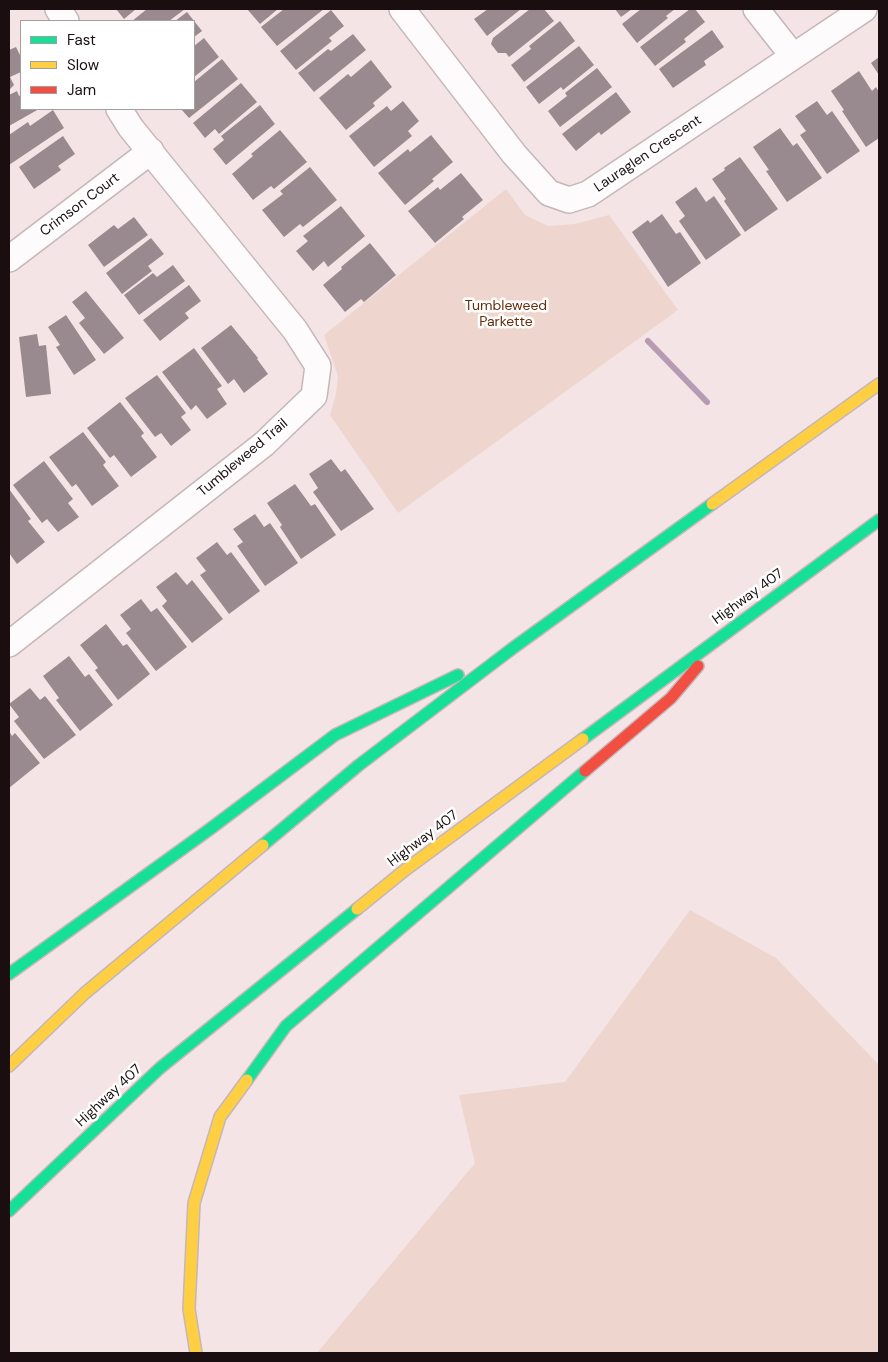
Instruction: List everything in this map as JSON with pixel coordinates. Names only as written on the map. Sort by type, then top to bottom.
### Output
[{"type":"highway","points":[[9,1066],[85,993],[351,772],[513,648],[879,384]]},
{"type":"highway","name":"Highway 407","points":[[9,1211],[160,1068],[397,876],[879,520]]},
{"type":"highway","points":[[196,1353],[188,1309],[194,1203],[220,1117],[281,1034],[294,1020],[671,698],[731,628]]},
{"type":"highway","points":[[9,974],[210,829],[335,734],[513,648]]},
{"type":"street","points":[[58,9],[65,20]]},
{"type":"street","name":"Lauraglen Crescent","points":[[402,9],[514,154],[549,193],[569,200],[588,194],[864,9]]},
{"type":"street","points":[[756,9],[793,56]]},
{"type":"street","name":"Tumbleweed Trail","points":[[9,644],[264,444],[314,396],[318,366],[295,330],[131,128],[120,110]]},
{"type":"street","name":"Crimson Court","points":[[9,259],[150,151]]},
{"type":"green space","name":"Tumbleweed Parkette","points":[[506,189],[525,215],[548,226],[575,224],[609,215],[678,310],[398,513],[330,415],[336,394],[338,376],[324,335]]},
{"type":"green space","points":[[690,910],[776,958],[879,1065],[879,1353],[317,1353],[475,1163],[459,1095],[565,1082]]},
{"type":"building","points":[[116,9],[136,9],[124,19]]},
{"type":"building","points":[[147,9],[185,9],[170,20],[133,20]]},
{"type":"building","points":[[247,9],[278,9],[260,24]]},
{"type":"building","points":[[284,9],[324,9],[277,46],[261,27]]},
{"type":"building","points":[[488,9],[521,9],[487,36],[474,19]]},
{"type":"building","points":[[530,9],[544,9],[554,21],[509,57],[506,53],[498,53],[491,44],[493,38]]},
{"type":"building","points":[[615,9],[632,9],[621,17]]},
{"type":"building","points":[[641,9],[675,9],[666,16],[668,18],[637,43],[622,24]]},
{"type":"building","points":[[690,9],[695,9],[705,22],[684,39],[686,42],[655,66],[640,47]]},
{"type":"building","points":[[331,10],[344,26],[329,38],[332,41],[296,70],[280,51]]},
{"type":"building","points":[[187,12],[193,20],[176,20]]},
{"type":"building","points":[[560,21],[575,41],[524,82],[511,65],[531,49],[529,46]]},
{"type":"building","points":[[195,22],[202,31],[195,36]]},
{"type":"building","points":[[712,30],[724,47],[704,61],[706,65],[673,88],[659,69]]},
{"type":"building","points":[[353,34],[366,50],[314,92],[298,73],[328,49],[331,51]]},
{"type":"building","points":[[204,38],[219,57],[195,76],[195,45]]},
{"type":"building","points":[[579,46],[594,65],[563,90],[561,87],[539,104],[526,87]]},
{"type":"building","points":[[16,47],[20,55],[20,72],[10,77],[14,85],[9,90],[9,50]]},
{"type":"building","points":[[879,57],[879,75],[871,63]]},
{"type":"building","points":[[222,59],[238,79],[189,118],[182,110],[195,110],[195,81]]},
{"type":"building","points":[[371,60],[392,87],[373,103],[375,106],[346,130],[319,98],[348,74],[351,77]]},
{"type":"building","points":[[597,68],[612,87],[560,127],[548,111],[567,96],[565,93]]},
{"type":"building","points":[[859,71],[872,91],[876,87],[879,92],[879,138],[866,147],[831,91]]},
{"type":"building","points":[[241,83],[257,102],[219,134],[215,129],[205,138],[193,123]]},
{"type":"building","points":[[17,91],[20,96],[20,110],[37,110],[9,126],[9,95]]},
{"type":"building","points":[[616,92],[631,112],[601,135],[599,132],[576,151],[562,134]]},
{"type":"building","points":[[403,101],[419,121],[408,131],[412,136],[374,167],[349,136],[387,106],[391,111]]},
{"type":"building","points":[[817,101],[827,115],[832,111],[860,151],[827,174],[800,135],[806,131],[795,116]]},
{"type":"building","points":[[260,105],[275,124],[226,165],[213,149],[224,140],[221,136]]},
{"type":"building","points":[[53,110],[64,128],[9,165],[9,135],[28,122],[30,126]]},
{"type":"building","points":[[780,128],[793,146],[797,143],[822,178],[787,202],[766,171],[769,170],[753,147]]},
{"type":"building","points":[[280,130],[307,162],[274,189],[271,186],[253,200],[232,174],[253,156],[251,154]]},
{"type":"building","points":[[431,135],[453,162],[405,205],[378,173],[408,149],[410,152]]},
{"type":"building","points":[[63,136],[75,154],[58,166],[61,170],[34,189],[19,167]]},
{"type":"building","points":[[740,157],[778,209],[745,232],[712,179]]},
{"type":"building","points":[[310,167],[337,200],[303,227],[300,224],[284,237],[262,210],[283,194],[280,191]]},
{"type":"building","points":[[461,173],[483,200],[435,243],[408,211],[438,187],[440,190]]},
{"type":"building","points":[[696,187],[706,202],[714,196],[741,235],[706,260],[679,221],[685,216],[675,202]]},
{"type":"building","points":[[341,206],[365,236],[328,267],[324,261],[313,271],[296,251],[308,241],[303,236]]},
{"type":"building","points":[[662,214],[676,234],[680,232],[701,263],[668,287],[632,232],[648,220],[650,223]]},
{"type":"building","points":[[134,217],[148,235],[104,267],[88,245],[114,225],[118,229]]},
{"type":"building","points":[[151,238],[164,254],[148,266],[152,271],[122,294],[106,273]]},
{"type":"building","points":[[370,243],[396,275],[364,302],[361,299],[345,312],[323,285]]},
{"type":"building","points":[[173,265],[185,281],[139,315],[124,295],[153,273],[157,277]]},
{"type":"building","points":[[189,285],[201,301],[185,313],[189,318],[160,341],[143,320]]},
{"type":"building","points":[[86,291],[124,338],[104,354],[79,323],[85,318],[72,302]]},
{"type":"building","points":[[66,315],[96,360],[74,375],[56,347],[60,345],[48,327]]},
{"type":"building","points":[[231,325],[258,358],[268,374],[244,393],[234,379],[228,384],[201,348]]},
{"type":"building","points":[[37,334],[39,346],[46,345],[51,394],[26,397],[19,337]]},
{"type":"building","points":[[194,348],[222,386],[217,389],[227,404],[207,419],[196,405],[191,410],[162,372]]},
{"type":"building","points":[[157,375],[186,413],[181,417],[191,430],[171,446],[161,433],[155,437],[125,398]]},
{"type":"building","points":[[120,402],[144,433],[141,436],[157,457],[131,477],[114,455],[110,458],[87,428]]},
{"type":"building","points":[[83,432],[106,462],[103,465],[119,486],[92,506],[76,484],[72,487],[49,457]]},
{"type":"building","points":[[331,459],[341,472],[345,469],[374,509],[341,531],[313,492],[318,488],[309,474]]},
{"type":"building","points":[[44,461],[73,499],[68,503],[79,517],[58,532],[47,519],[42,523],[13,485]]},
{"type":"building","points":[[295,484],[311,506],[315,504],[336,535],[301,559],[267,503]]},
{"type":"building","points":[[9,489],[31,519],[28,521],[45,542],[17,564],[9,553]]},
{"type":"building","points":[[255,514],[264,527],[270,523],[298,563],[265,586],[237,546],[243,542],[233,529]]},
{"type":"building","points":[[217,542],[227,555],[231,552],[260,591],[229,614],[200,575],[206,571],[196,558]]},
{"type":"building","points":[[176,572],[187,585],[192,580],[223,619],[192,643],[162,606],[167,601],[156,587]]},
{"type":"building","points":[[141,599],[151,612],[157,608],[187,647],[156,671],[126,633],[131,629],[120,615]]},
{"type":"building","points":[[106,624],[123,646],[127,644],[150,674],[118,700],[95,670],[98,668],[80,645]]},
{"type":"building","points":[[69,656],[85,677],[89,674],[113,705],[80,731],[56,700],[59,698],[43,676]]},
{"type":"building","points":[[30,688],[40,700],[45,696],[76,735],[44,759],[14,721],[19,717],[9,704]]},
{"type":"building","points":[[9,731],[12,736],[15,733],[40,763],[9,788]]},
{"type":"waterway","points":[[648,341],[707,402]]},
{"type":"traffic: fast","points":[[263,845],[359,765],[513,648],[712,504]]},
{"type":"traffic: fast","points":[[583,739],[879,520]]},
{"type":"traffic: fast","points":[[9,974],[210,829],[335,735],[458,675]]},
{"type":"traffic: fast","points":[[247,1080],[286,1026],[585,771]]},
{"type":"traffic: fast","points":[[9,1211],[160,1068],[357,909]]},
{"type":"traffic: slow","points":[[712,504],[879,384]]},
{"type":"traffic: slow","points":[[357,909],[405,870],[583,739]]},
{"type":"traffic: slow","points":[[9,1066],[85,993],[263,845]]},
{"type":"traffic: slow","points":[[196,1353],[189,1309],[194,1203],[220,1117],[247,1080]]},
{"type":"traffic: jam","points":[[585,771],[671,698],[698,666]]}]
